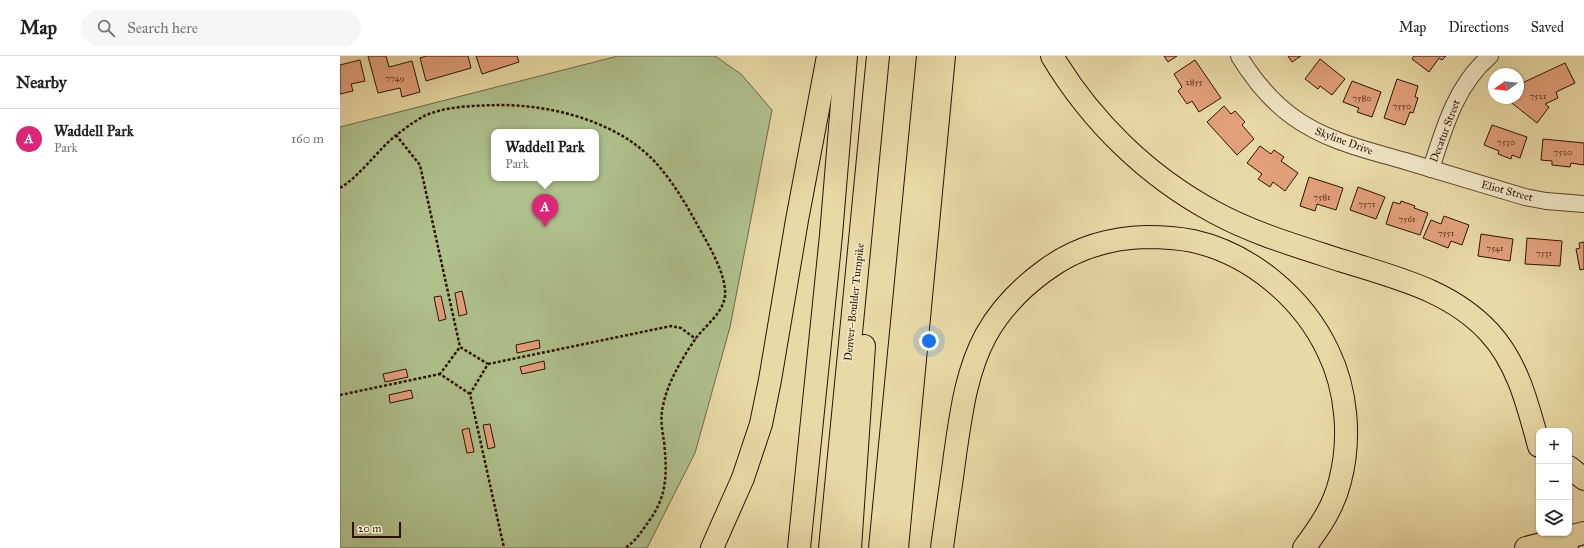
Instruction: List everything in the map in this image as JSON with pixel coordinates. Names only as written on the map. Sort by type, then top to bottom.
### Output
[{"type":"main road","points":[[712,548],[743,478],[761,424],[828,56]]},
{"type":"main road","points":[[799,548],[831,234],[846,56]]},
{"type":"main road","name":"Denver–Boulder Turnpike","points":[[830,548],[878,56]]},
{"type":"main road","points":[[880,548],[928,56]]},
{"type":"main road","points":[[896,548],[944,56]]},
{"type":"main road","points":[[1052,56],[1078,95],[1118,141],[1163,180],[1183,194],[1214,213],[1246,228],[1418,285],[1444,297],[1469,314],[1490,333],[1506,355],[1516,375],[1528,406],[1536,435]]},
{"type":"main road","points":[[850,548],[866,328],[874,97]]},
{"type":"main road","points":[[942,548],[958,437],[968,383],[972,367],[984,338],[998,316],[1031,281],[1060,260],[1099,244],[1127,238],[1167,237],[1193,241],[1213,247],[1243,260],[1254,267],[1276,283],[1303,311],[1317,330],[1329,352],[1337,374],[1343,398],[1346,432],[1344,459],[1340,482],[1331,506],[1321,527],[1304,548]]},
{"type":"main road","points":[[1528,406],[1540,428]]},
{"type":"main road","points":[[1572,469],[1584,479]]},
{"type":"main road","points":[[1526,548],[1569,538]]},
{"type":"street","name":"Skyline Drive","points":[[1239,56],[1256,81],[1268,95],[1293,117],[1310,128],[1356,147],[1431,169]]},
{"type":"street","name":"Decatur Street","points":[[1431,169],[1455,102],[1469,80],[1490,56]]},
{"type":"street","name":"Eliot Street","points":[[1431,169],[1525,197],[1546,201],[1584,204]]},
{"type":"path","points":[[340,188],[354,178],[396,135],[424,116],[449,109],[515,105],[579,116],[607,128],[630,141],[655,162],[679,192],[707,241],[721,274],[725,290],[725,298],[722,306],[714,318],[696,338],[673,376],[665,394],[662,412],[666,473],[665,488],[660,503],[641,532],[625,548]]},
{"type":"path","points":[[396,135],[420,165],[460,347],[488,364],[671,326],[681,328],[696,338]]},
{"type":"path","points":[[340,395],[440,374],[460,347]]},
{"type":"path","points":[[488,364],[470,394],[504,548]]},
{"type":"path","points":[[440,374],[470,394]]},
{"type":"green space","points":[[618,56],[715,56],[741,74],[772,110],[730,327],[695,453],[647,548],[340,548],[340,127]]},
{"type":"building","points":[[368,56],[386,56],[389,67],[412,61],[420,92],[402,97],[400,88],[378,93]]},
{"type":"building","points":[[426,56],[468,56],[471,68],[426,81],[420,58]]},
{"type":"building","points":[[476,56],[517,56],[519,62],[482,74]]},
{"type":"building","points":[[1164,56],[1177,56],[1168,62]]},
{"type":"building","points":[[1288,56],[1301,56],[1292,62]]},
{"type":"building","points":[[1414,56],[1446,56],[1442,60],[1439,58],[1429,72],[1412,59]]},
{"type":"building","points":[[1320,59],[1345,79],[1332,95],[1320,86],[1318,89],[1305,79]]},
{"type":"building","points":[[360,60],[365,81],[351,84],[353,91],[340,94],[340,65]]},
{"type":"building","points":[[1195,60],[1221,98],[1199,112],[1192,101],[1187,104],[1178,91],[1182,87],[1174,74]]},
{"type":"building","points":[[1565,63],[1575,83],[1556,92],[1558,98],[1545,104],[1549,107],[1537,123],[1513,104],[1524,104],[1524,82]]},
{"type":"building","points":[[1397,79],[1418,86],[1415,97],[1418,98],[1413,113],[1410,112],[1405,125],[1384,118]]},
{"type":"building","points":[[1352,81],[1381,92],[1372,117],[1357,112],[1359,108],[1343,102]]},
{"type":"building","points":[[1224,106],[1231,114],[1235,111],[1245,122],[1242,125],[1254,139],[1237,155],[1207,122]]},
{"type":"building","points":[[1492,125],[1527,137],[1520,158],[1512,155],[1511,159],[1498,154],[1499,151],[1484,145]]},
{"type":"building","points":[[1543,139],[1584,143],[1584,165],[1571,163],[1570,167],[1552,165],[1552,161],[1541,160]]},
{"type":"building","points":[[1260,146],[1271,154],[1274,150],[1284,157],[1281,161],[1298,173],[1285,191],[1273,182],[1270,187],[1258,179],[1262,174],[1247,163]]},
{"type":"building","points":[[1309,177],[1343,188],[1336,210],[1317,204],[1315,211],[1300,206]]},
{"type":"building","points":[[1358,187],[1385,197],[1376,219],[1350,210]]},
{"type":"building","points":[[1401,201],[1428,213],[1420,235],[1386,224],[1393,202],[1400,204]]},
{"type":"building","points":[[1444,216],[1469,225],[1462,245],[1451,241],[1448,248],[1423,238],[1431,220],[1441,224]]},
{"type":"building","points":[[1481,234],[1513,239],[1510,261],[1478,256]]},
{"type":"building","points":[[1527,238],[1562,241],[1560,266],[1525,264]]},
{"type":"building","points":[[1584,242],[1584,269],[1580,270],[1576,249],[1580,248],[1579,243]]},
{"type":"building","points":[[462,291],[467,314],[459,316],[455,293]]},
{"type":"building","points":[[441,296],[446,319],[439,321],[434,297]]},
{"type":"building","points":[[539,340],[540,348],[517,353],[516,345]]},
{"type":"building","points":[[544,361],[545,369],[522,374],[520,367]]},
{"type":"building","points":[[406,369],[408,377],[385,382],[383,374]]},
{"type":"building","points":[[411,390],[413,398],[390,403],[389,395]]},
{"type":"building","points":[[490,424],[495,447],[488,449],[483,425]]},
{"type":"building","points":[[469,428],[474,452],[467,453],[462,430]]},
{"type":"place","name":"Waddell Park","points":[[545,227]]}]
